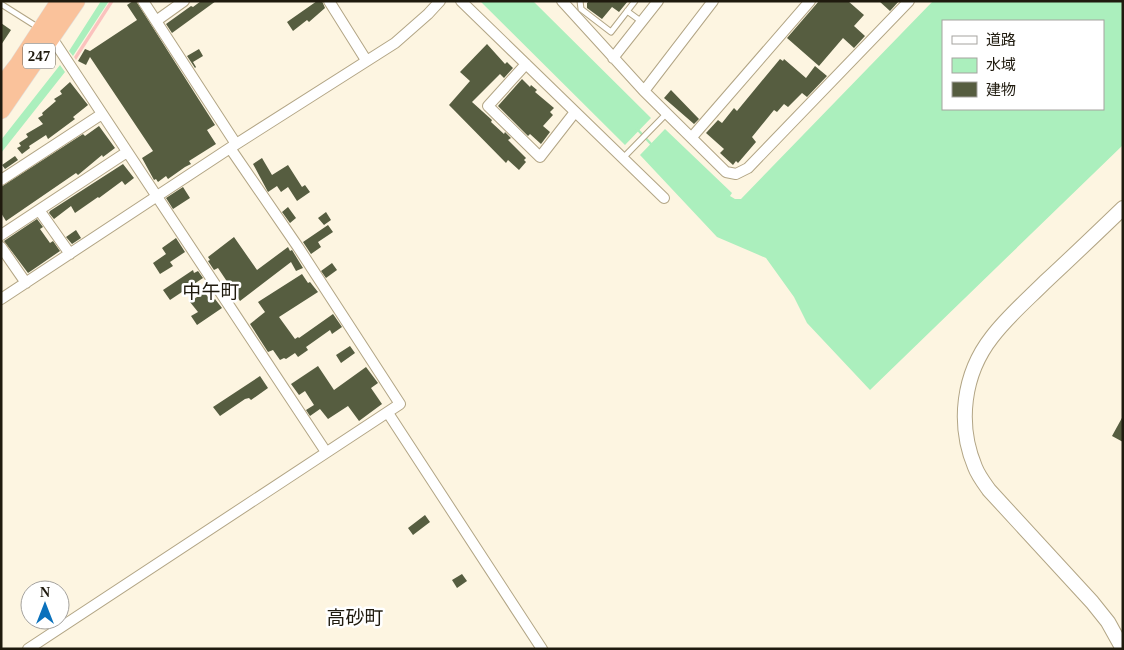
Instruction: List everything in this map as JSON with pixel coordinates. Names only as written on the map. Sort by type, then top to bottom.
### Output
[{"type":"highway","name":"247","points":[[1,110],[47,34],[60,1]]},
{"type":"highway","name":"247","points":[[1,87],[76,1]]},
{"type":"street","points":[[28,649],[400,404],[233,146],[143,1]]},
{"type":"street","points":[[156,21],[184,1]]},
{"type":"street","points":[[329,1],[366,60]]},
{"type":"street","points":[[1,299],[233,146],[395,43],[440,1]]},
{"type":"street","points":[[461,1],[664,198]]},
{"type":"street","points":[[562,1],[644,91],[726,172],[736,174],[748,168],[909,1]]},
{"type":"street","points":[[613,58],[658,1]]},
{"type":"street","points":[[644,91],[713,1]]},
{"type":"street","points":[[692,137],[810,1]]},
{"type":"street","points":[[47,34],[73,70],[326,452]]},
{"type":"street","points":[[526,64],[488,106],[540,157],[575,112]]},
{"type":"street","points":[[1,180],[102,114]]},
{"type":"street","points":[[1,235],[127,152]]},
{"type":"street","points":[[1122,649],[1108,622],[1092,602],[989,490],[976,469],[968,448],[964,426],[969,378],[979,356],[991,338],[1012,314],[1123,208]]},
{"type":"street","points":[[40,210],[70,254]]},
{"type":"street","points":[[1,247],[26,283]]},
{"type":"street","points":[[388,413],[542,649]]},
{"type":"lane","points":[[580,1],[581,9],[611,32],[635,1]]},
{"type":"lane","points":[[1,4],[47,34]]},
{"type":"lane","points":[[627,11],[642,22]]},
{"type":"lane","points":[[624,158],[667,113]]},
{"type":"shaded area","points":[[110,1],[114,1],[76,60],[74,57]]},
{"type":"water","points":[[101,1],[109,1],[73,56],[69,51]]},
{"type":"water","points":[[480,1],[533,1],[651,118],[625,145]]},
{"type":"water","points":[[933,1],[1123,1],[1123,145],[870,390],[807,323],[794,297],[766,258],[717,237],[640,155],[665,129],[732,193],[730,196],[735,199],[741,199]]},
{"type":"water","points":[[60,65],[65,72],[1,153],[1,140]]},
{"type":"building","points":[[136,1],[215,125],[207,130],[216,144],[189,161],[191,164],[168,179],[166,176],[158,182],[156,179],[154,180],[142,158],[153,151],[90,57],[86,65],[78,61],[85,49],[90,51],[137,20],[127,5]]},
{"type":"building","points":[[201,1],[216,1],[172,33],[166,24]]},
{"type":"building","points":[[317,1],[322,1],[325,8],[309,22],[307,20],[293,31],[287,22]]},
{"type":"building","points":[[589,1],[628,1],[619,12],[612,7],[602,19],[587,8]]},
{"type":"building","points":[[819,1],[848,1],[864,15],[854,26],[865,36],[854,48],[843,38],[819,66],[787,38]]},
{"type":"building","points":[[879,1],[899,1],[890,11]]},
{"type":"building","points":[[1,23],[11,30],[1,45]]},
{"type":"building","points":[[487,44],[505,64],[507,62],[513,68],[504,78],[500,74],[472,102],[504,134],[505,132],[511,138],[508,140],[526,158],[524,160],[526,162],[519,170],[508,160],[506,163],[449,105],[470,81],[460,72]]},
{"type":"building","points":[[199,49],[203,56],[193,62],[195,68],[187,56]]},
{"type":"building","points":[[780,59],[783,61],[784,59],[806,78],[815,66],[827,76],[807,97],[802,93],[788,107],[784,104],[777,112],[774,110],[752,137],[756,142],[738,163],[736,161],[733,165],[720,153],[724,149],[706,133],[718,120],[722,123],[734,108],[737,111]]},
{"type":"building","points":[[522,79],[530,87],[531,85],[537,90],[535,92],[554,108],[550,112],[553,115],[543,126],[550,132],[541,144],[530,134],[528,136],[498,106]]},
{"type":"building","points":[[70,82],[88,105],[73,117],[75,119],[48,139],[46,135],[29,146],[30,148],[22,154],[17,148],[21,146],[19,143],[28,137],[26,134],[43,124],[38,118],[56,101],[54,99],[62,94],[60,91]]},
{"type":"building","points":[[671,90],[699,119],[694,124],[664,98]]},
{"type":"building","points":[[99,126],[115,148],[103,157],[102,155],[78,175],[76,173],[6,221],[1,213],[1,187],[83,134],[85,136]]},
{"type":"building","points":[[15,156],[18,160],[5,169],[2,165]]},
{"type":"building","points":[[262,158],[272,175],[288,165],[302,187],[305,185],[310,192],[297,201],[288,187],[281,192],[277,186],[268,192],[253,164]]},
{"type":"building","points":[[123,164],[134,178],[125,185],[122,181],[75,213],[71,206],[54,219],[49,213],[50,211]]},
{"type":"building","points":[[183,187],[190,198],[173,209],[166,198]]},
{"type":"building","points":[[288,207],[296,218],[290,223],[282,212]]},
{"type":"building","points":[[326,212],[331,220],[324,225],[318,218]]},
{"type":"building","points":[[37,219],[43,227],[40,229],[50,243],[53,241],[60,251],[28,273],[4,241]]},
{"type":"building","points":[[328,225],[333,232],[318,242],[321,247],[311,254],[303,242]]},
{"type":"building","points":[[76,230],[81,238],[72,244],[66,237]]},
{"type":"building","points":[[234,237],[257,270],[288,247],[290,251],[292,250],[303,268],[296,271],[291,262],[240,301],[218,268],[214,270],[208,261],[210,260],[208,257]]},
{"type":"building","points":[[176,238],[185,252],[170,262],[173,266],[160,274],[153,263],[166,254],[162,248]]},
{"type":"building","points":[[332,263],[337,270],[326,278],[321,271]]},
{"type":"building","points":[[193,270],[194,273],[198,271],[203,278],[170,300],[163,290]]},
{"type":"building","points":[[302,274],[318,292],[279,317],[295,339],[333,314],[342,327],[332,334],[330,330],[306,347],[308,350],[298,357],[295,353],[286,359],[280,360],[273,350],[268,352],[250,324],[265,312],[258,302]]},
{"type":"building","points":[[204,292],[212,302],[215,299],[222,308],[197,325],[191,316],[198,312],[190,302]]},
{"type":"building","points":[[350,346],[355,353],[341,363],[336,355]]},
{"type":"building","points":[[318,366],[334,390],[366,367],[378,383],[371,388],[382,404],[359,421],[348,406],[328,419],[320,409],[310,416],[306,410],[314,405],[305,391],[299,395],[291,384]]},
{"type":"building","points":[[260,376],[268,388],[251,400],[249,398],[245,399],[220,416],[213,407]]},
{"type":"building","points":[[1123,416],[1123,442],[1112,436]]},
{"type":"building","points":[[425,515],[430,522],[413,535],[408,528]]},
{"type":"building","points":[[462,574],[467,581],[457,588],[452,580]]},
{"type":"waterway","points":[[637,129],[652,145]]},
{"type":"district","name":"中午町","points":[[211,291]]},
{"type":"district","name":"高砂町","points":[[355,617]]}]
